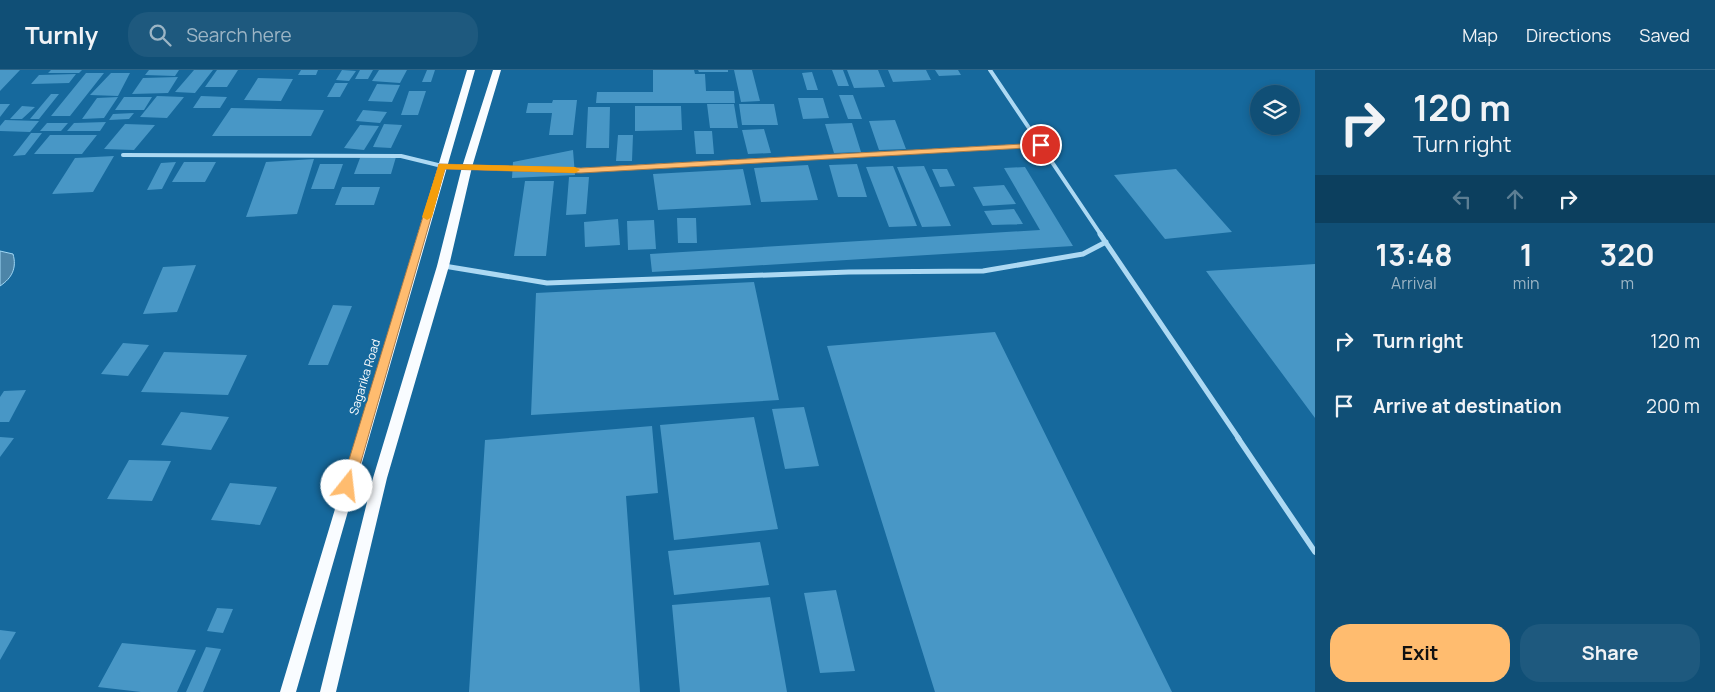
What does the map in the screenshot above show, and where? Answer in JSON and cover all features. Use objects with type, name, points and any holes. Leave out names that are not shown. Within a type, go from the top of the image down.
[{"type":"main road","name":"Sagarika Road","points":[[288,692],[471,70]]},
{"type":"main road","points":[[328,692],[380,478],[443,266],[467,167],[497,70]]},
{"type":"street","points":[[990,70],[1315,552]]},
{"type":"street","points":[[123,155],[401,156],[442,166],[581,170],[1041,145]]},
{"type":"street","points":[[443,266],[547,283],[848,272],[982,271],[1083,254],[1106,242]]},
{"type":"water","points":[[0,251],[13,254],[14,268],[8,280],[0,286]]},
{"type":"building","points":[[0,70],[20,70],[0,91]]},
{"type":"building","points":[[51,70],[82,70],[79,73],[48,73]]},
{"type":"building","points":[[149,70],[179,70],[175,76],[145,75]]},
{"type":"building","points":[[194,70],[213,70],[195,93],[175,92]]},
{"type":"building","points":[[217,70],[238,70],[227,87],[205,87]]},
{"type":"building","points":[[301,70],[318,70],[316,75],[298,75]]},
{"type":"building","points":[[342,70],[356,71],[349,81],[336,80]]},
{"type":"building","points":[[360,70],[373,70],[368,79],[355,79]]},
{"type":"building","points":[[379,70],[407,70],[400,83],[372,81]]},
{"type":"building","points":[[427,70],[435,70],[431,82],[422,82]]},
{"type":"building","points":[[653,70],[694,70],[695,74],[705,74],[706,91],[734,91],[735,103],[596,103],[597,92],[653,92]]},
{"type":"building","points":[[698,70],[728,70],[728,72],[699,72]]},
{"type":"building","points":[[734,70],[752,70],[760,101],[741,102]]},
{"type":"building","points":[[832,70],[843,70],[849,86],[838,86]]},
{"type":"building","points":[[847,70],[878,70],[885,87],[854,88]]},
{"type":"building","points":[[888,70],[926,70],[931,80],[893,82]]},
{"type":"building","points":[[935,70],[958,70],[961,75],[939,76]]},
{"type":"building","points":[[812,72],[818,90],[807,90],[802,73]]},
{"type":"building","points":[[86,73],[104,73],[70,116],[51,116]]},
{"type":"building","points":[[111,73],[130,73],[118,96],[90,95]]},
{"type":"building","points":[[76,74],[69,83],[31,84],[39,75]]},
{"type":"building","points":[[178,77],[168,93],[132,94],[143,78]]},
{"type":"building","points":[[258,78],[293,79],[281,101],[244,100]]},
{"type":"building","points":[[335,83],[348,83],[340,97],[327,97]]},
{"type":"building","points":[[377,84],[400,85],[392,102],[368,101]]},
{"type":"building","points":[[409,91],[426,91],[418,115],[401,115]]},
{"type":"building","points":[[51,94],[59,94],[39,119],[30,119]]},
{"type":"building","points":[[839,95],[853,95],[862,119],[848,119]]},
{"type":"building","points":[[157,96],[184,97],[167,118],[140,117]]},
{"type":"building","points":[[201,96],[227,97],[220,108],[193,108]]},
{"type":"building","points":[[118,97],[104,118],[82,119],[97,98]]},
{"type":"building","points":[[124,97],[152,97],[144,110],[115,110]]},
{"type":"building","points":[[798,98],[823,98],[829,118],[803,119]]},
{"type":"building","points":[[553,100],[577,100],[573,135],[549,135],[552,113],[526,113],[528,103],[552,103]]},
{"type":"building","points":[[0,104],[10,104],[0,117]]},
{"type":"building","points":[[707,104],[734,104],[738,128],[710,128]]},
{"type":"building","points":[[739,104],[774,104],[778,125],[742,125]]},
{"type":"building","points":[[22,106],[35,107],[22,119],[10,119]]},
{"type":"building","points":[[635,106],[681,106],[682,130],[635,131]]},
{"type":"building","points":[[588,107],[610,107],[609,148],[586,148]]},
{"type":"building","points":[[231,108],[324,110],[311,136],[212,136]]},
{"type":"building","points":[[363,110],[387,112],[380,123],[356,121]]},
{"type":"building","points":[[134,113],[129,119],[109,120],[113,114]]},
{"type":"building","points":[[5,120],[39,121],[30,132],[0,131],[0,126]]},
{"type":"building","points":[[895,120],[906,149],[879,150],[869,121]]},
{"type":"building","points":[[106,122],[100,131],[67,131],[74,123]]},
{"type":"building","points":[[47,123],[68,123],[61,131],[40,131]]},
{"type":"building","points":[[852,123],[861,152],[834,153],[825,124]]},
{"type":"building","points":[[125,124],[155,125],[134,150],[104,149]]},
{"type":"building","points":[[384,124],[402,125],[391,148],[373,147]]},
{"type":"building","points":[[360,125],[379,126],[364,150],[344,148]]},
{"type":"building","points":[[764,129],[771,153],[748,154],[742,130]]},
{"type":"building","points":[[694,131],[712,131],[714,154],[696,154]]},
{"type":"building","points":[[31,133],[42,133],[25,155],[13,156]]},
{"type":"building","points":[[50,135],[97,135],[82,154],[34,154]]},
{"type":"building","points":[[618,135],[633,135],[632,161],[616,161]]},
{"type":"building","points":[[573,150],[575,175],[512,178],[513,162]]},
{"type":"building","points":[[114,156],[93,192],[52,194],[75,158]]},
{"type":"building","points":[[396,157],[391,174],[354,174],[360,158]]},
{"type":"building","points":[[314,159],[297,214],[246,217],[266,162]]},
{"type":"building","points":[[176,162],[162,189],[147,190],[161,163]]},
{"type":"building","points":[[184,162],[216,162],[205,182],[172,182]]},
{"type":"building","points":[[320,164],[343,164],[334,189],[311,189]]},
{"type":"building","points":[[857,164],[867,197],[838,197],[829,165]]},
{"type":"building","points":[[808,165],[818,200],[761,202],[754,168]]},
{"type":"building","points":[[893,166],[917,226],[889,227],[866,167]]},
{"type":"building","points":[[924,166],[951,226],[922,227],[897,167]]},
{"type":"building","points":[[1025,167],[1073,246],[652,272],[650,254],[1040,230],[1004,168]]},
{"type":"building","points":[[743,169],[751,205],[658,210],[653,174]]},
{"type":"building","points":[[932,169],[947,169],[955,186],[940,187]]},
{"type":"building","points":[[1176,169],[1232,232],[1165,239],[1114,175]]},
{"type":"building","points":[[569,177],[589,177],[586,214],[566,215]]},
{"type":"building","points":[[525,181],[554,181],[546,256],[514,256]]},
{"type":"building","points":[[1004,185],[1016,204],[983,206],[973,187]]},
{"type":"building","points":[[342,187],[380,187],[374,205],[335,205]]},
{"type":"building","points":[[1014,209],[1023,224],[992,225],[984,211]]},
{"type":"building","points":[[677,218],[696,218],[697,243],[678,243]]},
{"type":"building","points":[[618,219],[620,245],[585,247],[584,222]]},
{"type":"building","points":[[654,220],[656,249],[628,250],[627,221]]},
{"type":"building","points":[[1315,264],[1315,418],[1206,271]]},
{"type":"building","points":[[196,265],[177,312],[143,314],[163,267]]},
{"type":"building","points":[[754,282],[779,400],[531,415],[536,293]]},
{"type":"building","points":[[333,305],[352,306],[328,365],[308,365]]},
{"type":"building","points":[[995,332],[1172,692],[935,692],[827,346]]},
{"type":"building","points":[[123,343],[149,345],[128,376],[101,374]]},
{"type":"building","points":[[164,352],[247,355],[228,395],[141,392]]},
{"type":"building","points":[[26,390],[9,422],[0,422],[0,397],[4,391]]},
{"type":"building","points":[[804,407],[819,466],[785,469],[772,409]]},
{"type":"building","points":[[181,412],[229,417],[211,450],[161,445]]},
{"type":"building","points":[[754,417],[778,529],[674,540],[660,425]]},
{"type":"building","points":[[652,426],[658,493],[626,496],[640,692],[469,692],[485,440]]},
{"type":"building","points":[[0,437],[14,438],[0,457]]},
{"type":"building","points":[[129,460],[171,461],[152,501],[107,499]]},
{"type":"building","points":[[230,483],[277,487],[260,525],[211,520]]},
{"type":"building","points":[[760,542],[769,585],[674,595],[668,551]]},
{"type":"building","points":[[836,590],[855,671],[820,673],[804,593]]},
{"type":"building","points":[[770,597],[787,692],[680,692],[672,605]]},
{"type":"building","points":[[217,608],[233,609],[223,633],[207,631]]},
{"type":"building","points":[[0,630],[16,632],[0,660]]},
{"type":"building","points":[[122,643],[196,650],[177,692],[141,692],[98,687]]},
{"type":"building","points":[[206,647],[221,649],[203,692],[186,692]]},
{"type":"slow traffic","points":[[427,217],[442,166],[575,170]]},
{"type":"route","points":[[347,486],[442,166],[581,170],[944,152],[1041,145]]}]
